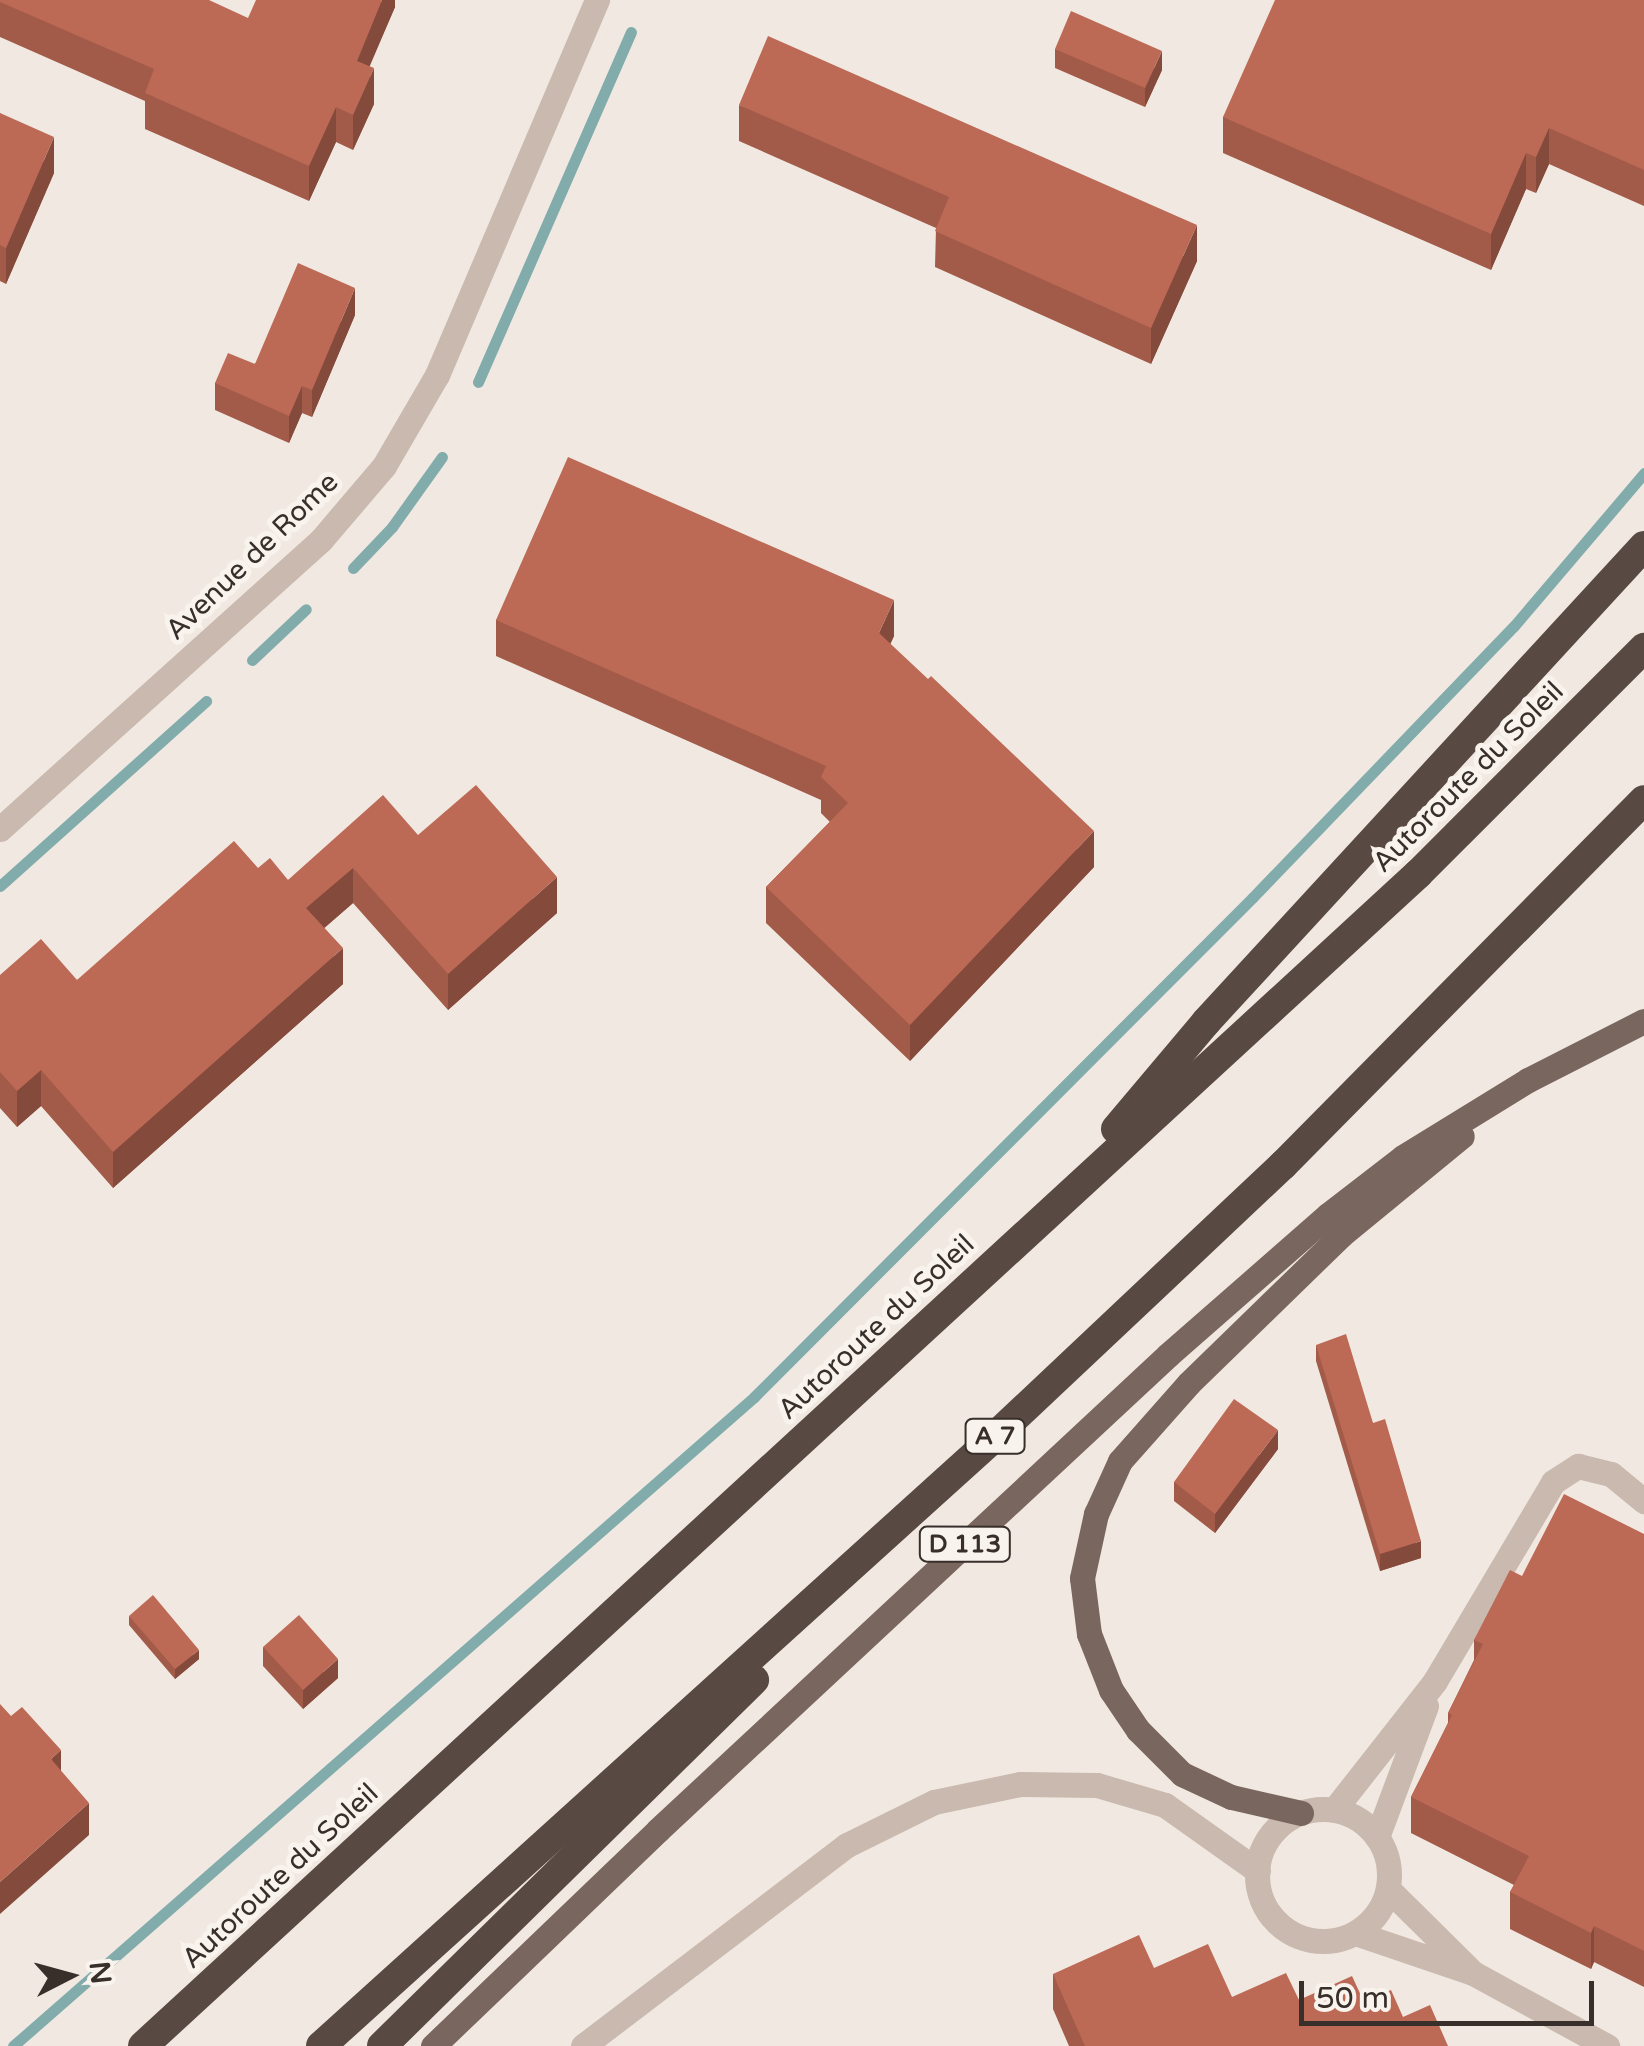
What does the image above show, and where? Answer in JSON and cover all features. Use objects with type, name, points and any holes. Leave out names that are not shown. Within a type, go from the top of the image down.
[{"type":"highway","points":[[1033,1227],[1206,1022],[1644,546]]},
{"type":"highway","name":"Autoroute du Soleil","points":[[143,2046],[1418,874],[1644,648]]},
{"type":"highway","name":"A 7","points":[[321,2046],[990,1441],[1283,1165],[1644,800]]},
{"type":"highway","points":[[382,2046],[602,1833],[990,1441]]},
{"type":"main road","name":"D 113","points":[[433,2046],[672,1816],[1168,1355],[1328,1215],[1403,1157],[1528,1080],[1644,1020]]},
{"type":"main road","points":[[1301,1813],[1231,1798],[1182,1774],[1129,1717],[1111,1690],[1089,1634],[1082,1578],[1096,1514],[1120,1461],[1189,1383],[1341,1235],[1528,1080]]},
{"type":"street","name":"Avenue de Rome","points":[[0,830],[321,540],[384,466],[437,375],[597,0]]},
{"type":"street","points":[[1334,1810],[1435,1681],[1553,1482],[1578,1466],[1611,1474],[1644,1501]]},
{"type":"street","points":[[1378,1837],[1435,1681]]},
{"type":"street","points":[[583,2046],[846,1844],[934,1802],[1020,1784],[1097,1785],[1165,1805],[1258,1871]]},
{"type":"street","points":[[1334,1810],[1366,1824],[1378,1837],[1386,1853],[1388,1889],[1370,1922],[1355,1933],[1336,1940],[1297,1936],[1268,1910],[1258,1871],[1271,1836],[1301,1813],[1334,1810]]},
{"type":"street","points":[[1388,1889],[1472,1973]]},
{"type":"street","points":[[1355,1933],[1472,1973],[1607,2046]]},
{"type":"building","points":[[0,0],[209,0],[248,18],[256,0],[382,0],[357,61],[374,68],[353,115],[336,107],[309,166],[145,93],[154,69]]},
{"type":"building","points":[[1275,0],[1644,0],[1644,170],[1549,128],[1536,157],[1526,153],[1491,234],[1223,117]]},
{"type":"building","points":[[1071,11],[1162,51],[1145,88],[1055,49]]},
{"type":"building","points":[[768,36],[1197,225],[1151,328],[935,231],[949,197],[739,105]]},
{"type":"building","points":[[0,113],[54,137],[6,248],[0,245]]},
{"type":"building","points":[[298,263],[355,288],[312,390],[302,386],[289,416],[215,383],[228,353],[255,364]]},
{"type":"building","points":[[568,457],[894,600],[879,633],[928,679],[931,676],[1094,831],[910,1025],[766,887],[848,803],[821,777],[826,766],[496,620]]},
{"type":"building","points":[[476,785],[557,877],[448,974],[353,868],[306,908],[343,948],[113,1152],[41,1070],[17,1091],[0,1072],[0,975],[41,939],[77,980],[234,841],[258,868],[270,858],[288,880],[383,795],[418,835]]},
{"type":"building","points":[[1346,1334],[1373,1423],[1385,1419],[1421,1541],[1380,1554],[1316,1345]]},
{"type":"building","points":[[1234,1399],[1278,1430],[1215,1514],[1174,1482]]},
{"type":"building","points":[[1564,1494],[1644,1534],[1644,1951],[1594,1926],[1591,1933],[1510,1892],[1529,1856],[1411,1797],[1483,1644],[1474,1640],[1510,1570],[1522,1576]]},
{"type":"building","points":[[153,1595],[199,1650],[175,1669],[129,1616]]},
{"type":"building","points":[[299,1615],[338,1659],[303,1690],[263,1647]]},
{"type":"building","points":[[0,1704],[11,1716],[22,1707],[61,1750],[51,1759],[89,1803],[0,1882]]},
{"type":"building","points":[[1139,1935],[1154,1968],[1208,1944],[1232,1997],[1286,1973],[1299,2000],[1352,1976],[1364,2002],[1391,1990],[1403,2017],[1430,2005],[1448,2046],[1085,2046],[1053,1974]]},
{"type":"waterway","points":[[478,382],[631,32]]},
{"type":"waterway","points":[[353,568],[392,527],[442,457]]},
{"type":"waterway","points":[[13,2046],[754,1397],[1253,897],[1514,626],[1644,473]]},
{"type":"waterway","points":[[252,660],[306,609]]},
{"type":"waterway","points":[[0,886],[206,701]]}]
